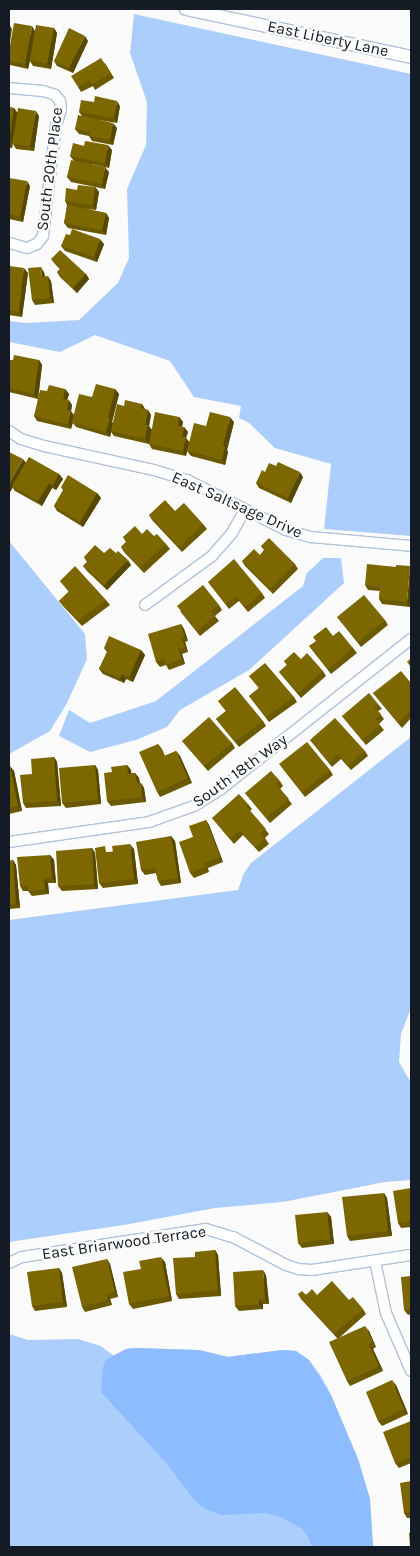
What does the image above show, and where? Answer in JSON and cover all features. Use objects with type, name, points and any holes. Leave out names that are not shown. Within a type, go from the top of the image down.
[{"type":"street","name":"East Liberty Lane","points":[[186,9],[411,57]]},
{"type":"street","name":"South 20th Place","points":[[9,88],[43,91],[54,95],[60,101],[61,110],[56,125],[43,236],[37,244],[27,248],[9,243]]},
{"type":"street","name":"East Saltsage Drive","points":[[9,430],[21,439],[44,446],[154,470],[187,480],[286,530],[311,537],[411,546]]},
{"type":"street","points":[[145,605],[212,556],[232,532],[245,510]]},
{"type":"street","name":"South 18th Way","points":[[9,842],[149,822],[194,806],[222,789],[411,638]]},
{"type":"street","name":"East Briarwood Terrace","points":[[9,1263],[22,1257],[206,1229],[233,1237],[286,1265],[298,1269],[312,1270],[411,1254]]},
{"type":"street","points":[[375,1260],[386,1312],[411,1371]]},
{"type":"shaded area","points":[[134,14],[411,74],[411,536],[324,529],[331,464],[275,448],[249,423],[239,418],[241,406],[194,397],[170,361],[95,335],[60,352],[9,342],[9,321],[26,323],[79,320],[118,283],[129,258],[127,189],[146,145],[147,102],[130,53]]},
{"type":"shaded area","points":[[9,541],[85,634],[87,659],[67,703],[50,731],[9,754]]},
{"type":"shaded area","points":[[323,558],[341,558],[344,583],[249,670],[180,710],[167,727],[136,740],[90,752],[59,736],[69,710],[90,723],[156,701],[303,586],[307,573]]},
{"type":"shaded area","points":[[411,737],[411,1008],[401,1034],[399,1062],[411,1083],[411,1180],[385,1182],[283,1202],[215,1208],[124,1225],[9,1242],[9,920],[238,890],[244,873],[251,863]]},
{"type":"shaded area","points":[[9,1334],[28,1340],[78,1339],[101,1346],[114,1356],[126,1349],[134,1348],[199,1350],[228,1357],[282,1350],[296,1351],[309,1360],[321,1376],[358,1459],[370,1499],[373,1547],[9,1547]]},
{"type":"shaded area","points":[[126,1349],[199,1350],[228,1357],[282,1350],[296,1351],[309,1360],[331,1395],[358,1459],[370,1499],[373,1547],[312,1547],[307,1535],[301,1528],[281,1517],[266,1513],[221,1515],[204,1508],[194,1500],[168,1465],[101,1392],[103,1367],[107,1359]]},
{"type":"building","points":[[14,23],[32,26],[25,64],[9,61]]},
{"type":"building","points":[[36,25],[54,28],[47,64],[30,60]]},
{"type":"building","points":[[69,28],[85,36],[69,68],[54,61]]},
{"type":"building","points":[[101,58],[111,73],[92,85],[89,80],[78,87],[71,76]]},
{"type":"building","points":[[95,96],[117,101],[114,118],[79,112],[81,100],[94,102]]},
{"type":"building","points":[[9,107],[14,108],[9,139]]},
{"type":"building","points":[[18,108],[36,111],[30,146],[13,144]]},
{"type":"building","points":[[78,115],[113,123],[110,140],[89,136],[90,132],[75,129]]},
{"type":"building","points":[[85,141],[108,145],[105,163],[70,156],[73,143],[84,146]]},
{"type":"building","points":[[71,160],[105,167],[102,184],[67,177]]},
{"type":"building","points":[[9,178],[27,181],[20,217],[9,214]]},
{"type":"building","points":[[78,185],[95,187],[93,205],[65,201],[66,188],[77,190]]},
{"type":"building","points":[[68,205],[106,213],[102,230],[64,223]]},
{"type":"building","points":[[72,229],[100,239],[94,257],[61,246],[66,234],[70,235]]},
{"type":"building","points":[[60,250],[86,274],[73,288],[57,272],[61,268],[51,259]]},
{"type":"building","points":[[9,266],[24,268],[19,312],[9,310]]},
{"type":"building","points":[[41,267],[42,277],[48,276],[50,298],[32,300],[28,268]]},
{"type":"building","points":[[14,355],[39,360],[34,394],[9,388],[9,360],[13,360]]},
{"type":"building","points":[[96,384],[115,389],[106,432],[72,422],[79,394],[92,397]]},
{"type":"building","points":[[49,385],[65,389],[63,399],[69,400],[67,410],[71,411],[68,424],[34,416],[40,390],[47,391]]},
{"type":"building","points":[[125,400],[142,404],[141,408],[148,410],[145,425],[148,425],[145,439],[111,431],[117,404],[124,406]]},
{"type":"building","points":[[155,412],[179,417],[178,426],[184,427],[182,437],[186,437],[183,451],[149,444]]},
{"type":"building","points":[[210,412],[230,417],[223,446],[225,447],[222,460],[187,451],[194,423],[206,426]]},
{"type":"building","points":[[9,452],[23,459],[9,483]]},
{"type":"building","points":[[29,457],[59,474],[53,485],[49,483],[38,501],[12,486]]},
{"type":"building","points":[[278,462],[300,472],[288,498],[256,483],[262,470],[265,472],[269,463],[276,466]]},
{"type":"building","points":[[68,475],[97,493],[80,522],[54,506],[64,489],[61,487]]},
{"type":"building","points":[[165,500],[175,511],[184,503],[203,524],[179,547],[149,515]]},
{"type":"building","points":[[135,526],[142,534],[147,529],[154,536],[157,534],[166,544],[140,568],[121,547],[127,541],[123,537]]},
{"type":"building","points":[[269,538],[295,564],[270,589],[242,561],[254,549],[260,555],[265,550],[261,546]]},
{"type":"building","points":[[95,545],[104,553],[110,548],[116,553],[118,551],[128,560],[104,585],[83,566],[88,561],[84,557]]},
{"type":"building","points":[[234,559],[262,593],[245,607],[236,596],[226,604],[208,582]]},
{"type":"building","points":[[367,564],[396,567],[396,565],[410,566],[407,602],[379,599],[380,587],[365,585]]},
{"type":"building","points":[[75,566],[106,600],[78,621],[59,601],[69,591],[60,581]]},
{"type":"building","points":[[203,585],[219,605],[211,611],[215,616],[197,631],[177,606]]},
{"type":"building","points":[[364,595],[385,620],[358,642],[337,617]]},
{"type":"building","points":[[181,624],[184,636],[181,637],[185,647],[178,649],[182,659],[166,665],[164,659],[156,662],[148,634]]},
{"type":"building","points":[[326,627],[333,636],[339,631],[353,648],[328,669],[309,646],[316,641],[313,637]]},
{"type":"building","points":[[109,636],[141,650],[129,677],[122,674],[120,678],[99,669],[108,650],[104,648]]},
{"type":"building","points":[[294,652],[301,659],[307,653],[323,671],[298,693],[279,672],[287,665],[284,661]]},
{"type":"building","points":[[411,658],[411,667],[407,662]]},
{"type":"building","points":[[265,663],[294,697],[266,717],[249,696],[259,688],[249,676]]},
{"type":"building","points":[[401,671],[411,683],[411,710],[398,723],[373,693]]},
{"type":"building","points":[[235,687],[263,721],[235,742],[216,719],[226,711],[218,701]]},
{"type":"building","points":[[369,693],[378,704],[374,707],[381,714],[375,719],[380,725],[362,740],[342,716]]},
{"type":"building","points":[[209,717],[232,743],[204,766],[182,741]]},
{"type":"building","points":[[335,718],[365,751],[348,765],[338,754],[329,762],[310,740]]},
{"type":"building","points":[[307,742],[330,770],[302,792],[279,764]]},
{"type":"building","points":[[158,744],[164,756],[176,751],[188,778],[157,792],[139,752]]},
{"type":"building","points":[[54,757],[57,801],[23,803],[20,775],[32,774],[31,759]]},
{"type":"building","points":[[95,765],[98,799],[62,803],[59,768]]},
{"type":"building","points":[[127,765],[128,774],[135,773],[137,783],[141,783],[142,797],[107,801],[104,773],[112,772],[111,767]]},
{"type":"building","points":[[9,767],[18,806],[9,808]]},
{"type":"building","points":[[271,771],[280,781],[276,784],[289,799],[266,818],[245,793]]},
{"type":"building","points":[[239,794],[248,804],[246,806],[266,829],[260,834],[265,839],[255,847],[240,830],[230,839],[212,818]]},
{"type":"building","points":[[206,820],[220,857],[204,863],[206,867],[190,873],[179,842],[193,837],[189,826]]},
{"type":"building","points":[[171,836],[178,878],[158,881],[155,868],[141,870],[136,842]]},
{"type":"building","points":[[130,844],[134,879],[99,883],[95,848],[105,846],[106,852],[113,852],[112,846]]},
{"type":"building","points":[[92,848],[94,884],[58,886],[56,851]]},
{"type":"building","points":[[50,855],[52,878],[44,878],[45,889],[28,891],[28,885],[20,886],[17,857]]},
{"type":"building","points":[[13,860],[16,903],[9,904],[9,861]]},
{"type":"building","points":[[411,1188],[411,1221],[398,1223],[393,1191]]},
{"type":"building","points":[[384,1193],[388,1231],[347,1236],[342,1197]]},
{"type":"building","points":[[327,1212],[330,1239],[298,1243],[295,1215]]},
{"type":"building","points":[[215,1250],[218,1290],[176,1294],[173,1258],[195,1257],[195,1252]]},
{"type":"building","points":[[161,1257],[169,1296],[129,1304],[123,1272],[141,1269],[139,1261]]},
{"type":"building","points":[[107,1259],[115,1292],[107,1294],[108,1300],[82,1307],[72,1267]]},
{"type":"building","points":[[59,1268],[63,1302],[32,1306],[27,1272]]},
{"type":"building","points":[[263,1270],[265,1299],[259,1299],[259,1304],[235,1306],[233,1272]]},
{"type":"building","points":[[411,1276],[411,1309],[404,1310],[401,1277]]},
{"type":"building","points":[[332,1281],[349,1300],[353,1297],[363,1309],[334,1334],[298,1294],[302,1291],[306,1295],[312,1289],[317,1295]]},
{"type":"building","points":[[365,1326],[373,1342],[369,1344],[379,1366],[347,1381],[329,1342]]},
{"type":"building","points":[[392,1380],[404,1409],[378,1421],[366,1392]]},
{"type":"building","points":[[411,1421],[411,1457],[395,1463],[383,1432]]},
{"type":"building","points":[[411,1481],[411,1512],[404,1513],[400,1483]]},
{"type":"building","points":[[409,1533],[411,1533],[411,1547],[410,1547]]}]
